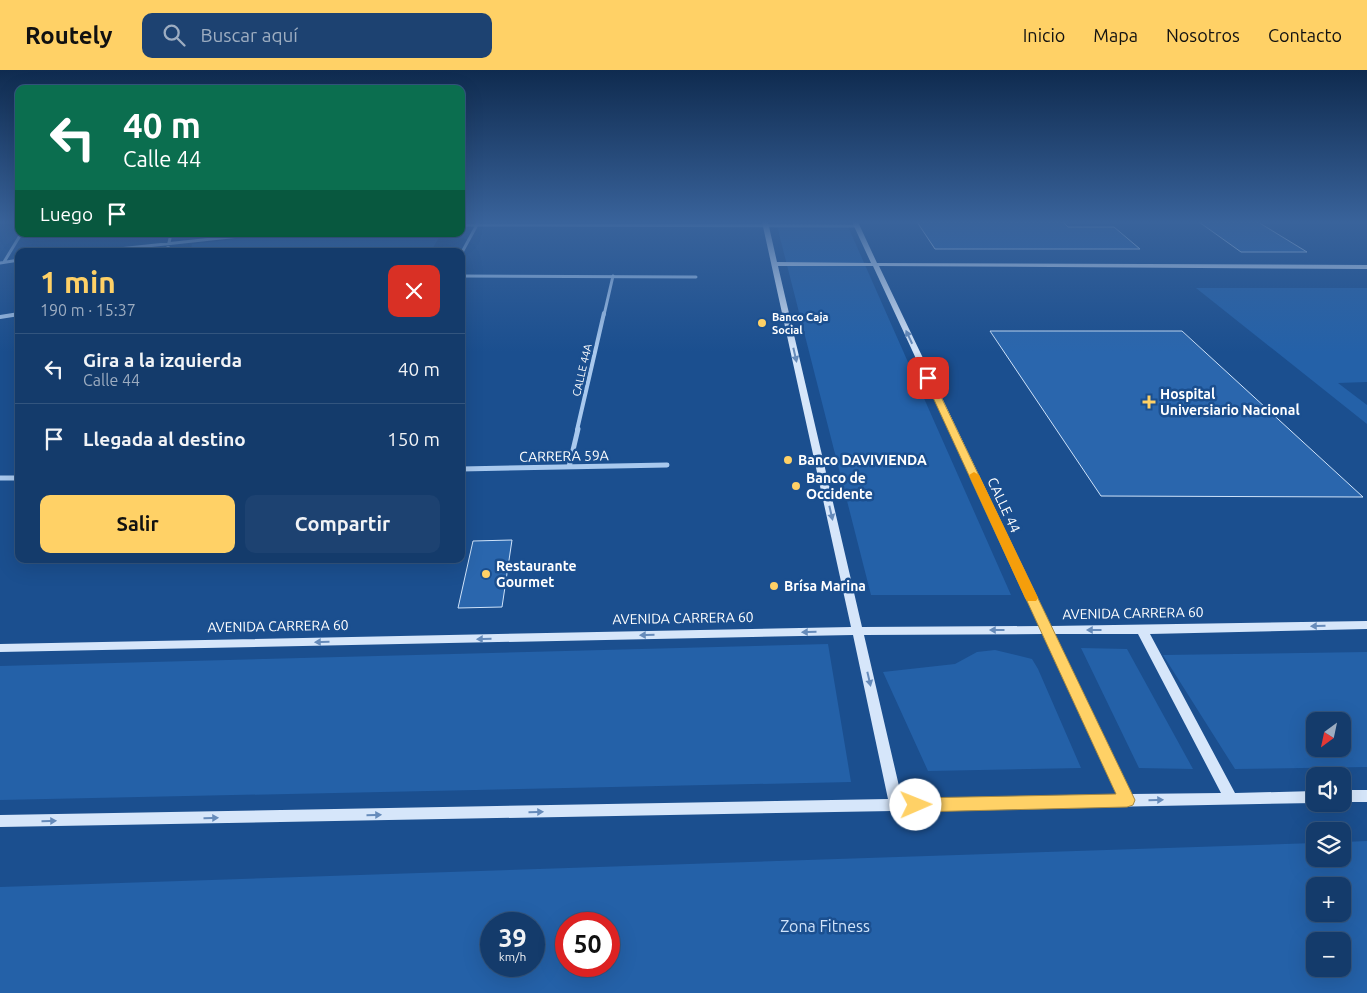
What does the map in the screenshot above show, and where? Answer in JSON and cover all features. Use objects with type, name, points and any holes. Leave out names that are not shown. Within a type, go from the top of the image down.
[{"type":"street","points":[[774,265],[897,806]]},
{"type":"street","name":"CALLE 44","points":[[875,265],[1127,800]]},
{"type":"street","points":[[893,265],[1367,267]]},
{"type":"street","points":[[465,276],[696,277]]},
{"type":"street","name":"CALLE 44A","points":[[569,467],[613,276]]},
{"type":"street","points":[[0,317],[15,315]]},
{"type":"street","name":"CARRERA 59A","points":[[465,469],[667,465]]},
{"type":"street","points":[[0,478],[15,478]]},
{"type":"street","name":"AVENIDA CARRERA 60","points":[[0,648],[858,631],[1142,630],[1367,625]]},
{"type":"street","points":[[1142,630],[1231,798]]},
{"type":"street","points":[[1351,796],[1367,796]]},
{"type":"street","points":[[0,821],[1306,797]]},
{"type":"green space","points":[[787,265],[865,265],[1011,595],[871,595]]},
{"type":"green space","points":[[1196,288],[1367,288],[1367,382],[1338,383],[1367,405],[1367,424]]},
{"type":"green space","points":[[828,644],[851,782],[0,800],[0,666]]},
{"type":"green space","points":[[1081,648],[1127,649],[1193,769],[1139,768]]},
{"type":"green space","points":[[995,650],[1032,659],[1081,768],[928,771],[883,672],[955,664],[977,652]]},
{"type":"green space","points":[[1367,652],[1367,767],[1235,769],[1163,655]]},
{"type":"green space","name":"Zona Fitness","points":[[1367,841],[1367,993],[0,993],[0,887],[1306,843],[1306,867],[1351,867],[1351,842]]},
{"type":"building","name":"Hospital Universiario Nacional","points":[[990,331],[1182,331],[1363,497],[1101,496]]},
{"type":"building","name":"Restaurante Gourmet","points":[[512,540],[502,607],[458,608],[473,541]]},
{"type":"slow traffic","points":[[974,475],[1031,598]]},
{"type":"place","name":"Banco Caja Social","points":[[762,323]]},
{"type":"place","name":"Hospital Universiario Nacional","points":[[1149,402]]},
{"type":"place","name":"Banco DAVIVIENDA","points":[[788,460]]},
{"type":"place","name":"Banco de Occidente","points":[[796,486]]},
{"type":"place","name":"Restaurante Gourmet","points":[[486,574]]},
{"type":"place","name":"Brísa Marina","points":[[774,586]]},
{"type":"route","points":[[916,805],[1127,800],[928,378]]}]
